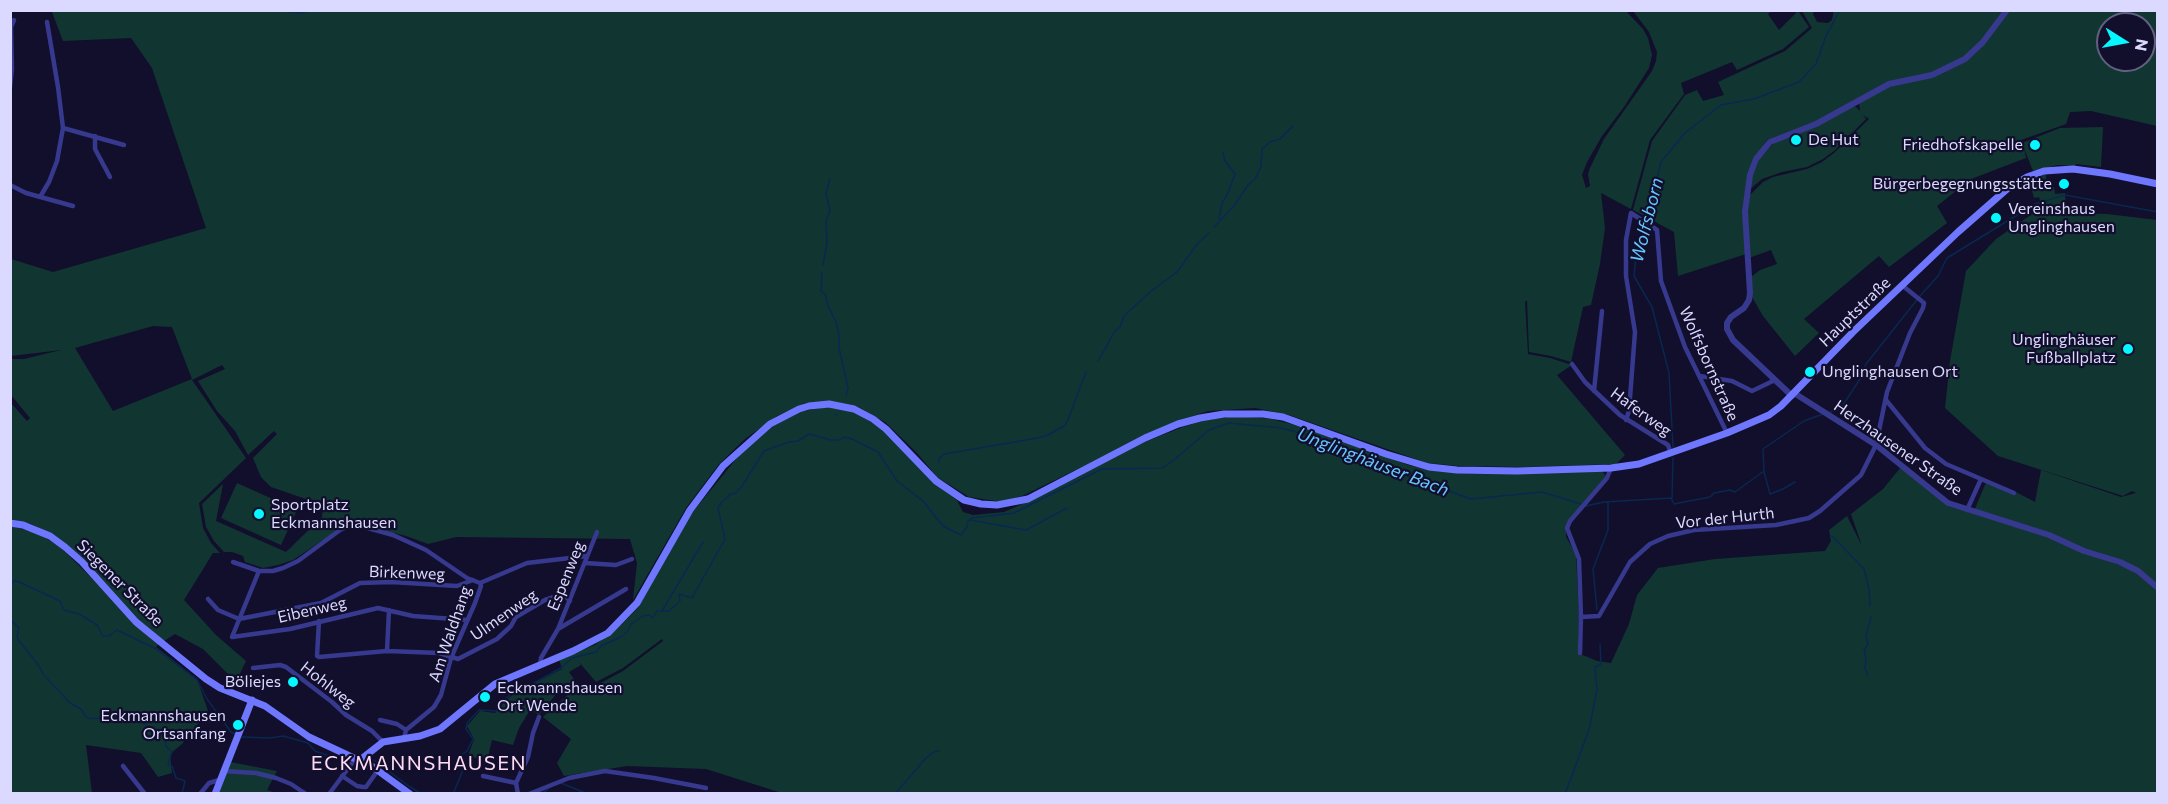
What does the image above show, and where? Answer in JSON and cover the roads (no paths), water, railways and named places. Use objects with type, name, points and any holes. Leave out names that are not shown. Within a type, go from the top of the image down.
[{"type":"main road","name":"Hauptstraße","points":[[383,742],[405,734],[420,736],[440,729],[495,684],[598,639],[620,622],[637,603],[690,510],[723,466],[770,424],[809,406],[837,405],[873,419],[886,429],[936,481],[964,500],[981,504],[997,505],[1028,499],[1145,438],[1178,424],[1224,414],[1263,414],[1283,417],[1429,467],[1517,471],[1611,468],[1639,464],[1727,433],[1769,415],[1980,212],[2007,189],[2027,177],[2044,171],[2073,169],[2157,184]]},
{"type":"main road","name":"Siegener Straße","points":[[10,523],[50,536],[65,547],[148,633],[220,688],[252,700],[284,718],[309,737],[378,770],[410,794]]},
{"type":"main road","points":[[215,794],[252,700]]},
{"type":"main road","points":[[358,759],[383,742]]},
{"type":"street","name":"Herzhausener Straße","points":[[2007,10],[1983,42],[1965,59],[1932,75],[1889,84],[1816,124],[1770,142],[1756,159],[1750,175],[1745,212],[1750,293],[1744,308],[1731,317],[1727,323],[1727,329],[1733,340],[1775,380],[1793,394],[1876,445],[1948,503],[2129,566],[2157,588]]},
{"type":"street","points":[[10,87],[11,27],[14,20]]},
{"type":"street","points":[[40,197],[57,161],[63,128],[47,22]]},
{"type":"street","points":[[63,128],[124,145]]},
{"type":"street","points":[[95,136],[95,148],[110,177]]},
{"type":"street","points":[[10,184],[26,193],[73,206]]},
{"type":"street","name":"Wolfsbornstraße","points":[[1626,420],[1629,411],[1635,332],[1626,276],[1626,240],[1631,213],[1657,230],[1661,281],[1685,347],[1727,433]]},
{"type":"street","points":[[1876,445],[1886,400],[1910,333],[1924,303],[1903,286]]},
{"type":"street","points":[[1594,391],[1602,311]]},
{"type":"street","name":"Haferweg","points":[[1572,364],[1594,391],[1626,420],[1668,445],[1671,454]]},
{"type":"street","points":[[1700,376],[1732,381],[1752,391],[1775,380]]},
{"type":"street","points":[[1886,400],[1924,448],[1946,464],[2014,493]]},
{"type":"street","name":"Vor der Hurth","points":[[1581,617],[1599,615],[1630,562],[1650,544],[1668,536],[1694,530],[1776,525],[1809,518],[1861,475],[1876,445]]},
{"type":"street","points":[[1580,653],[1580,559],[1568,528],[1611,468]]},
{"type":"street","points":[[1967,510],[1981,479]]},
{"type":"street","name":"Am Waldhang","points":[[259,571],[273,571],[298,561],[340,530],[350,525],[357,525],[393,535],[426,550],[480,583],[481,586],[451,658],[441,695],[434,707],[405,734]]},
{"type":"street","name":"Espenweg","points":[[540,664],[541,658],[558,629],[597,532]]},
{"type":"street","points":[[480,583],[527,563],[587,556]]},
{"type":"street","points":[[585,563],[616,565],[632,559]]},
{"type":"street","points":[[208,599],[218,610],[239,619],[259,571],[233,561]]},
{"type":"street","name":"Birkenweg","points":[[239,619],[321,603],[360,583],[391,582],[457,586],[473,580]]},
{"type":"street","points":[[558,629],[626,590]]},
{"type":"street","name":"Ulmenweg","points":[[451,658],[458,659],[497,639],[512,626],[516,617],[545,600],[563,594],[570,601]]},
{"type":"street","name":"Eibenweg","points":[[239,619],[232,637],[290,629],[378,609],[413,616],[467,620]]},
{"type":"street","points":[[387,651],[389,610]]},
{"type":"street","points":[[319,621],[317,656],[319,657],[387,651],[439,653],[451,658]]},
{"type":"street","name":"Hohlweg","points":[[253,668],[280,665],[286,667],[346,715],[372,731],[383,742]]},
{"type":"street","points":[[518,794],[516,783],[528,757],[539,717]]},
{"type":"street","points":[[380,720],[397,724],[405,734]]},
{"type":"street","points":[[329,794],[358,759]]},
{"type":"street","points":[[123,766],[145,794]]},
{"type":"street","points":[[342,776],[357,786],[366,787],[378,770]]},
{"type":"street","points":[[223,771],[256,773],[276,778],[306,794]]},
{"type":"street","points":[[529,794],[569,778],[605,771],[706,788]]},
{"type":"street","points":[[483,776],[516,783]]},
{"type":"street","points":[[200,794],[209,783],[219,780]]},
{"type":"waterway","points":[[271,10],[302,13],[311,10]]},
{"type":"waterway","name":"Wolfsborn","points":[[1647,220],[1661,162],[1685,133],[1721,105],[1754,99],[1799,82],[1816,64],[1826,36],[1840,10]]},
{"type":"waterway","points":[[1214,227],[1255,179],[1261,167],[1262,149],[1270,142],[1280,139],[1293,126]]},
{"type":"waterway","points":[[1219,219],[1222,203],[1235,174],[1225,161],[1223,153]]},
{"type":"waterway","points":[[823,265],[827,243],[826,221],[830,211],[826,193],[830,179]]},
{"type":"waterway","points":[[1830,412],[1841,408],[1862,376],[1866,364],[1938,276],[1947,258],[2035,204],[2065,195],[2158,212]]},
{"type":"waterway","name":"Wolfsborn","points":[[1645,225],[1637,245],[1634,276],[1652,307],[1669,373],[1673,447]]},
{"type":"waterway","points":[[1098,361],[1115,331],[1120,327],[1124,316],[1150,292],[1177,272],[1198,243],[1209,233]]},
{"type":"waterway","points":[[822,272],[821,291],[825,294],[836,322],[848,388],[846,395]]},
{"type":"waterway","points":[[939,463],[939,459],[944,454],[1046,436],[1064,426],[1086,372]]},
{"type":"waterway","points":[[1586,506],[1604,502],[1671,498],[1674,504],[1710,497],[1714,493],[1730,490],[1735,492],[1764,471],[1763,449],[1804,421],[1823,414]]},
{"type":"waterway","name":"Unglinghäuser Bach","points":[[453,794],[463,770],[458,757],[467,751],[473,739],[466,729],[467,723],[479,710],[496,711],[503,700],[519,689],[561,668],[572,658],[596,652],[601,646],[621,637],[628,631],[631,624],[643,616],[649,615],[653,618],[657,611],[669,611],[680,601],[679,594],[692,598],[725,539],[718,508],[722,502],[742,486],[764,451],[798,441],[809,434],[831,440],[840,440],[844,437],[852,439],[878,452],[897,481],[923,501],[943,526],[961,535],[972,518],[1014,513],[1102,469],[1162,468],[1209,430],[1229,423],[1281,428],[1322,439],[1374,464],[1471,499],[1542,492],[1581,504]]},
{"type":"waterway","name":"Wolfsborn","points":[[1672,498],[1673,458]]},
{"type":"waterway","points":[[1764,472],[1770,494],[1795,482]]},
{"type":"waterway","points":[[1597,610],[1593,569],[1608,530],[1608,503]]},
{"type":"waterway","points":[[970,520],[1026,530],[1067,508]]},
{"type":"waterway","points":[[1832,536],[1864,569],[1870,606]]},
{"type":"waterway","points":[[662,611],[703,542]]},
{"type":"waterway","points":[[10,585],[17,581],[60,601],[64,610],[79,614],[97,625],[103,636],[109,636],[117,630],[156,649],[197,680],[207,699],[231,732],[235,734]]},
{"type":"waterway","points":[[1868,675],[1865,669],[1864,650],[1868,644],[1866,636],[1871,617]]},
{"type":"waterway","points":[[10,619],[19,628],[17,638],[43,674],[70,703],[81,709],[87,718],[137,719],[150,728],[152,733],[164,736],[166,746],[172,752],[168,764],[172,766],[176,778],[185,781],[182,794]]},
{"type":"waterway","points":[[1565,794],[1589,730],[1597,690],[1595,667],[1601,664],[1600,644]]},
{"type":"waterway","points":[[242,737],[283,736],[308,743],[315,751],[332,757]]},
{"type":"waterway","points":[[895,794],[926,758],[939,751]]},
{"type":"waterway","points":[[374,760],[422,794]]},
{"type":"waterway","points":[[561,783],[588,794]]},
{"type":"waterway","points":[[542,794],[549,788]]},
{"type":"place","name":"De Hut","points":[[1796,140]]},
{"type":"place","name":"Friedhofskapelle","points":[[2035,145]]},
{"type":"place","name":"Bürgerbegegnungsstätte","points":[[2064,184]]},
{"type":"place","name":"Vereinshaus Unglinghausen","points":[[1996,218]]},
{"type":"place","name":"Unglinghäuser Fußballplatz","points":[[2128,349]]},
{"type":"place","name":"Unglinghausen Ort","points":[[1810,372]]},
{"type":"place","name":"Sportplatz Eckmannshausen","points":[[259,514]]},
{"type":"place","name":"Böliejes","points":[[293,682]]},
{"type":"place","name":"Eckmannshausen Ort Wende","points":[[485,697]]},
{"type":"place","name":"Eckmannshausen Ortsanfang","points":[[238,725]]},
{"type":"district","name":"ECKMANNSHAUSEN","points":[[419,763]]}]
